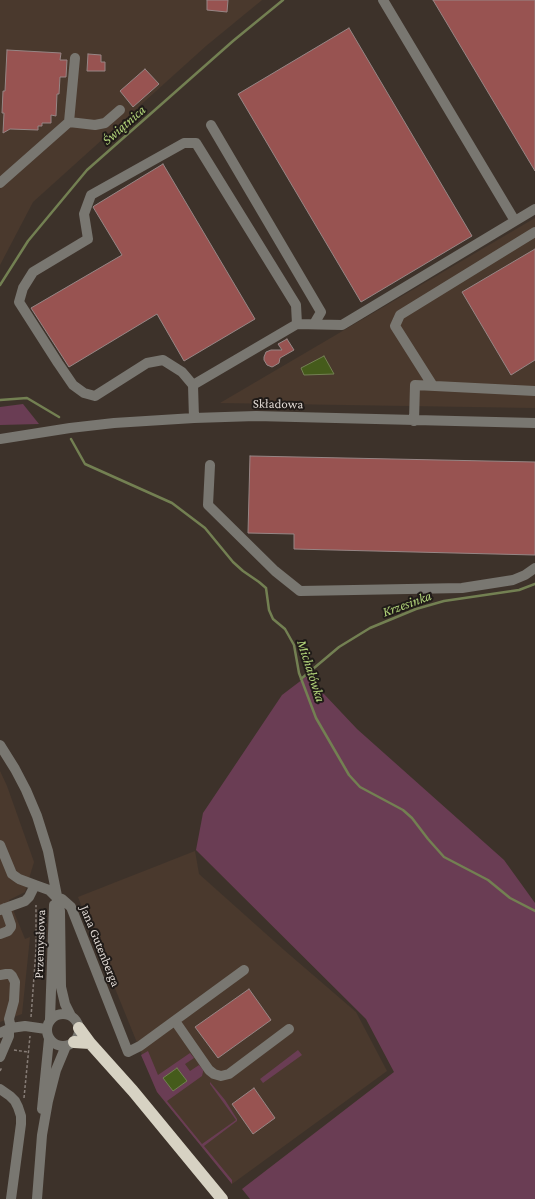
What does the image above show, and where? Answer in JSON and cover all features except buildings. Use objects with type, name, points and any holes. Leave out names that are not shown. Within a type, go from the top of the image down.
[{"type":"highway","points":[[79,1028],[90,1043],[133,1091],[217,1198]]},
{"type":"highway","points":[[70,1044],[90,1043]]},
{"type":"street","points":[[383,0],[515,221]]},
{"type":"street","points":[[0,182],[70,122],[75,58]]},
{"type":"street","points":[[70,122],[95,125],[106,123],[120,110]]},
{"type":"street","points":[[211,125],[321,312],[314,324]]},
{"type":"street","points":[[194,418],[193,385],[182,372],[163,360],[147,363],[95,396],[84,393],[73,385],[19,302],[23,288],[33,272],[88,239],[84,214],[91,195],[184,143],[196,143],[296,305],[297,324]]},
{"type":"street","points":[[193,385],[297,324],[342,325],[535,209]]},
{"type":"street","points":[[433,386],[394,326],[400,315],[535,232]]},
{"type":"street","points":[[414,421],[416,385],[535,391]]},
{"type":"street","name":"Składowa","points":[[0,438],[114,422],[256,416],[535,423]]},
{"type":"street","points":[[210,465],[208,505],[275,571],[300,591],[462,588],[513,580],[525,575],[535,568]]},
{"type":"street","points":[[0,745],[21,779],[37,816],[48,850],[56,897]]},
{"type":"street","name":"Jana Gutenberga","points":[[0,845],[12,874],[34,889],[49,890],[56,897],[66,902],[73,910],[128,1052],[140,1046],[175,1021]]},
{"type":"street","points":[[0,934],[8,931],[11,927],[11,924],[2,909],[25,900],[34,889]]},
{"type":"street","name":"Przemysłowa","points":[[56,897],[60,911],[61,928],[61,988],[65,1004],[71,1016]]},
{"type":"street","name":"Przemysłowa","points":[[50,1019],[53,908],[56,897]]},
{"type":"street","points":[[244,970],[175,1021],[209,1070],[214,1074],[221,1076],[229,1074],[289,1029]]},
{"type":"street","points":[[0,975],[10,974],[15,982],[14,1001],[7,1030],[9,1036],[0,1057]]},
{"type":"street","points":[[37,1199],[42,1135],[48,1101],[56,1070],[70,1044],[77,1038],[79,1028],[75,1019],[66,1014],[55,1015],[47,1024],[41,1104],[42,1135]]},
{"type":"street","points":[[7,1030],[25,1026],[47,1034],[56,1045],[70,1044]]},
{"type":"street","points":[[0,1089],[15,1101],[21,1116],[11,1199]]},
{"type":"path","points":[[31,1019],[36,950],[36,897],[34,889]]},
{"type":"path","points":[[21,1116],[23,1109],[30,1032]]},
{"type":"shaded area","points":[[0,0],[262,0],[206,46],[33,202],[0,265]]},
{"type":"shaded area","points":[[535,218],[535,408],[220,403]]},
{"type":"shaded area","points":[[324,356],[334,374],[304,375],[301,368]]},
{"type":"shaded area","points":[[23,404],[39,424],[0,425],[0,407]]},
{"type":"shaded area","points":[[307,676],[357,729],[504,860],[535,903],[535,1199],[250,1199],[242,1189],[394,1072],[366,1019],[196,850],[203,813],[282,695]]},
{"type":"shaded area","points":[[0,771],[7,786],[34,862],[25,892],[9,900],[25,939],[30,937],[22,1014],[0,1022]]},
{"type":"shaded area","points":[[195,851],[199,874],[356,1012],[387,1071],[232,1184],[157,1092],[78,897]]},
{"type":"shaded area","points":[[298,1050],[302,1055],[263,1083],[260,1079]]},
{"type":"shaded area","points":[[148,1051],[158,1075],[190,1053],[194,1058],[185,1064],[190,1071],[199,1065],[203,1070],[202,1076],[167,1101],[202,1144],[236,1120],[210,1082],[225,1100],[237,1119],[237,1121],[204,1146],[232,1180],[232,1184],[157,1092],[141,1055]]},
{"type":"shaded area","points":[[177,1068],[187,1081],[173,1091],[163,1078]]},
{"type":"waterway","name":"Świątnica","points":[[0,285],[28,241],[87,170],[233,41],[283,0]]},
{"type":"waterway","name":"Michałówka","points":[[0,400],[27,398],[59,417]]},
{"type":"waterway","name":"Michałówka","points":[[71,439],[85,464],[172,503],[205,528],[233,562],[266,588],[269,610],[273,619],[285,629],[294,645],[299,673],[316,718],[349,775],[360,787],[403,810],[412,818],[444,857],[488,880],[510,898],[535,911]]},
{"type":"waterway","name":"Krzesinka","points":[[301,679],[339,647],[370,628],[416,609],[444,601],[519,590],[535,584]]}]
